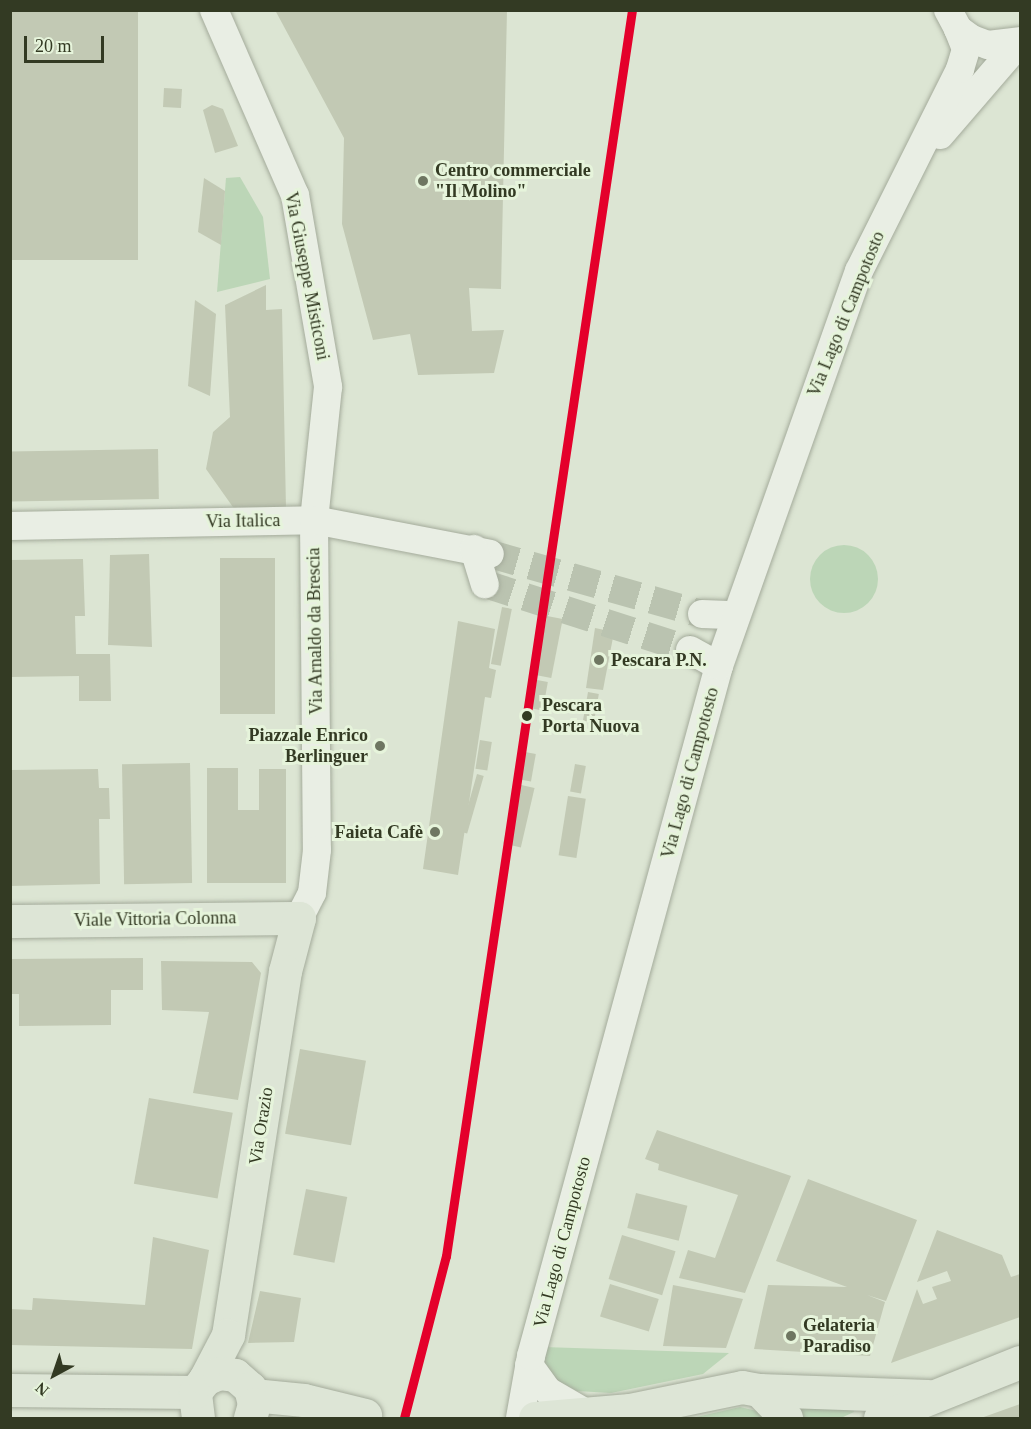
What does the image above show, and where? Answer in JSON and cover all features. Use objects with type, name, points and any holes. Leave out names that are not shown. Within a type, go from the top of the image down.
[{"type":"main road","name":"Viale Vittoria Colonna","points":[[10,921],[299,918]]},
{"type":"main road","name":"Via Orazio","points":[[199,1397],[228,1335],[285,971],[299,918]]},
{"type":"main road","name":"Via Orazio","points":[[228,1335],[247,1397]]},
{"type":"main road","points":[[880,1419],[928,1396],[1020,1362]]},
{"type":"main road","points":[[10,1390],[199,1397],[219,1373],[247,1397],[304,1400],[364,1414]]},
{"type":"main road","points":[[535,1419],[584,1412],[651,1407],[742,1388],[928,1396]]},
{"type":"main road","points":[[759,1390],[786,1419]]},
{"type":"street","name":"Via Giuseppe Misticoni","points":[[214,10],[295,195],[328,387],[314,520]]},
{"type":"street","points":[[953,20],[988,45],[1020,41]]},
{"type":"street","name":"Via Lago di Campotosto","points":[[520,1419],[529,1365],[719,666],[735,615],[859,271],[914,166],[960,69],[966,49],[953,20]]},
{"type":"street","name":"Via Lago di Campotosto","points":[[914,166],[1020,41]]},
{"type":"street","name":"Via Italica","points":[[10,526],[314,520],[482,552],[485,584]]},
{"type":"street","name":"Via Arnaldo da Brescia","points":[[299,918],[312,893],[317,849],[314,520]]},
{"type":"street","points":[[702,614],[735,615]]},
{"type":"street","points":[[690,650],[711,657],[719,666]]},
{"type":"street","points":[[529,1365],[548,1391],[584,1412]]},
{"type":"green space","points":[[240,177],[263,217],[270,279],[217,292],[226,178]]},
{"type":"green space","points":[[844,545],[857,548],[868,555],[875,566],[878,579],[875,592],[868,603],[857,610],[844,613],[831,610],[820,603],[813,592],[810,579],[813,566],[820,555],[831,548]]},
{"type":"green space","points":[[543,1347],[729,1353],[703,1374],[611,1393],[577,1391],[558,1382],[545,1370]]},
{"type":"green space","points":[[740,1407],[757,1411],[763,1418],[692,1418]]},
{"type":"green space","points":[[799,1407],[852,1407],[854,1412],[841,1418],[804,1418]]},
{"type":"building","points":[[11,10],[138,10],[138,260],[11,260]]},
{"type":"building","name":"Centro commerciale \"Il Molino\"","points":[[275,10],[507,10],[501,289],[469,288],[472,331],[504,330],[494,373],[418,375],[410,334],[373,340],[342,224],[344,138]]},
{"type":"building","points":[[164,88],[182,89],[181,108],[163,107]]},
{"type":"building","points":[[212,105],[223,109],[238,146],[215,153],[203,110]]},
{"type":"building","points":[[204,178],[225,191],[221,245],[198,232]]},
{"type":"building","points":[[266,285],[266,310],[282,309],[286,509],[235,510],[206,469],[213,432],[230,417],[225,305]]},
{"type":"building","points":[[195,300],[216,314],[210,396],[188,386]]},
{"type":"building","points":[[158,449],[159,499],[11,502],[10,452]]},
{"type":"building","points":[[149,554],[152,647],[108,645],[110,555]]},
{"type":"building","points":[[220,558],[275,558],[275,714],[220,714]]},
{"type":"building","points":[[83,559],[85,616],[75,616],[76,654],[110,654],[111,701],[79,701],[79,676],[10,677],[10,560]]},
{"type":"building","points":[[502,607],[512,609],[501,666],[491,664]]},
{"type":"building","name":"Pescara P.N.","points":[[547,616],[563,619],[551,678],[536,675]]},
{"type":"building","points":[[458,621],[495,629],[489,668],[496,670],[491,698],[485,697],[458,875],[423,869]]},
{"type":"building","name":"Pescara P.N.","points":[[595,628],[614,632],[603,690],[586,688]]},
{"type":"building","points":[[537,680],[548,682],[543,710],[532,709]]},
{"type":"building","points":[[588,692],[599,694],[594,722],[583,721]]},
{"type":"building","points":[[480,740],[492,742],[487,771],[475,769]]},
{"type":"building","points":[[525,752],[536,754],[531,781],[520,780]]},
{"type":"building","points":[[190,763],[192,883],[124,884],[122,764]]},
{"type":"building","points":[[575,764],[586,766],[581,793],[570,792]]},
{"type":"building","points":[[207,768],[238,768],[238,810],[259,810],[259,769],[286,769],[286,883],[207,883]]},
{"type":"building","points":[[98,769],[99,788],[109,788],[110,819],[99,819],[100,884],[10,886],[10,770]]},
{"type":"building","points":[[477,774],[484,776],[467,834],[460,832]]},
{"type":"building","points":[[517,784],[535,788],[521,847],[503,843]]},
{"type":"building","points":[[568,796],[586,799],[576,858],[559,855]]},
{"type":"building","points":[[143,958],[143,990],[111,990],[111,1025],[19,1026],[19,994],[10,994],[10,959]]},
{"type":"building","points":[[161,961],[252,962],[261,973],[238,1100],[193,1093],[209,1012],[162,1010]]},
{"type":"building","points":[[300,1049],[366,1061],[351,1145],[285,1134]]},
{"type":"building","points":[[149,1098],[233,1113],[218,1198],[134,1184]]},
{"type":"building","points":[[657,1130],[791,1176],[745,1293],[679,1278],[688,1250],[715,1258],[738,1195],[658,1170],[659,1164],[645,1159]]},
{"type":"building","points":[[808,1179],[917,1220],[886,1301],[867,1295],[885,1302],[870,1356],[754,1349],[768,1285],[847,1287],[776,1261]]},
{"type":"building","points":[[306,1189],[347,1197],[334,1263],[293,1255]]},
{"type":"building","points":[[636,1193],[687,1206],[679,1241],[627,1228]]},
{"type":"building","points":[[937,1230],[1002,1255],[1011,1277],[1020,1274],[1020,1317],[891,1363],[917,1289],[923,1304],[937,1299],[932,1287],[951,1281],[947,1271],[917,1282]]},
{"type":"building","points":[[622,1235],[676,1251],[662,1295],[609,1279]]},
{"type":"building","points":[[153,1237],[209,1250],[192,1349],[10,1345],[10,1309],[32,1310],[33,1298],[145,1305]]},
{"type":"building","points":[[610,1284],[659,1299],[649,1331],[600,1317]]},
{"type":"building","points":[[673,1285],[743,1299],[726,1348],[663,1346]]},
{"type":"building","points":[[260,1291],[301,1298],[294,1342],[248,1343]]},
{"type":"building","points":[[1020,1404],[1020,1418],[981,1418]]},
{"type":"tunnel","points":[[490,554],[702,614]]},
{"type":"tunnel","points":[[485,584],[690,650]]},
{"type":"transit line","points":[[404,1418],[446,1256],[632,10]]},
{"type":"place","name":"Centro commerciale \"Il Molino\"","points":[[423,181]]},
{"type":"place","name":"Pescara P.N.","points":[[599,660]]},
{"type":"place","name":"Pescara Porta Nuova","points":[[527,716]]},
{"type":"place","name":"Piazzale Enrico Berlinguer","points":[[380,746]]},
{"type":"place","name":"Faieta Cafè","points":[[435,832]]},
{"type":"place","name":"Gelateria Paradiso","points":[[791,1336]]}]
